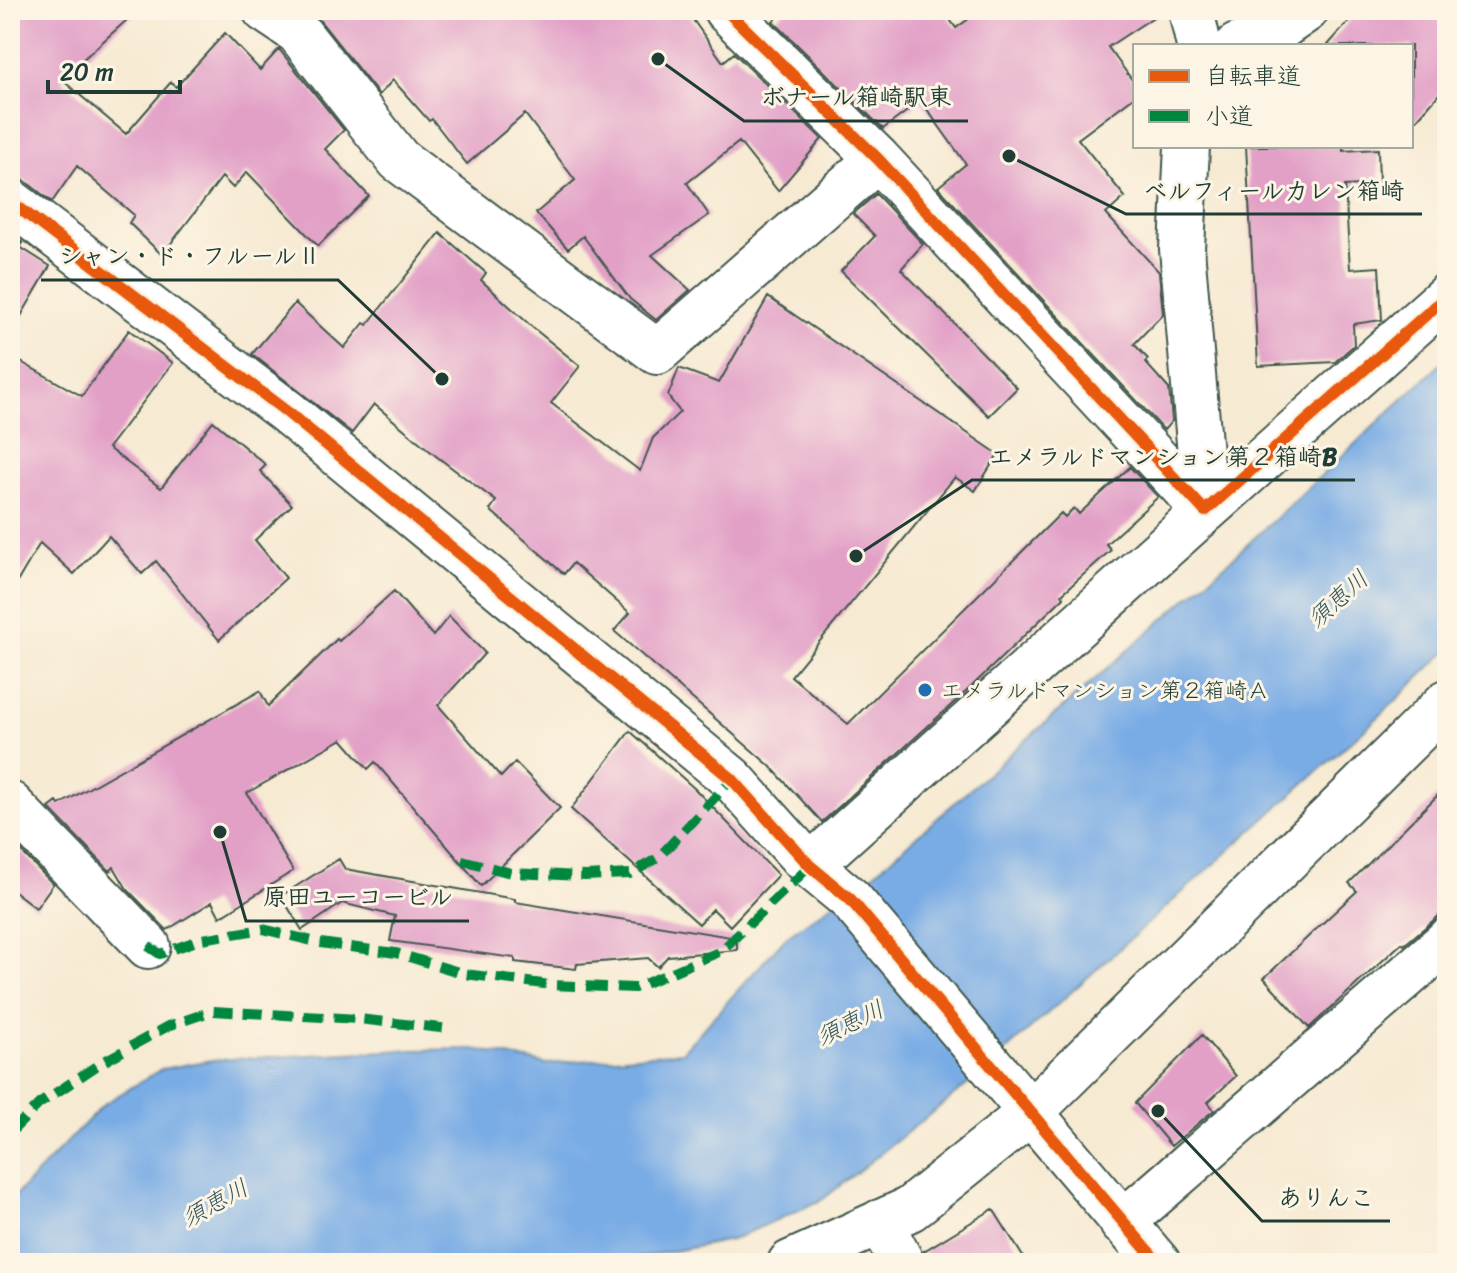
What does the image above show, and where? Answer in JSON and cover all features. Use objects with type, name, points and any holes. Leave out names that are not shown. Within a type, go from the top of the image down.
[{"type":"street","points":[[265,10],[298,32],[399,160],[657,352],[878,159]]},
{"type":"street","points":[[726,10],[878,159],[1205,511]]},
{"type":"street","points":[[1191,10],[1199,44]]},
{"type":"street","points":[[1242,44],[1283,26],[1306,10]]},
{"type":"street","points":[[1187,148],[1182,249],[1205,511]]},
{"type":"street","points":[[10,201],[287,412],[720,769],[810,866],[850,899],[1158,1263]]},
{"type":"street","points":[[810,866],[1447,296]]},
{"type":"street","points":[[790,1263],[910,1209],[1031,1112],[1447,702]]},
{"type":"street","points":[[10,804],[148,946]]},
{"type":"street","points":[[1122,1223],[1447,941]]},
{"type":"street","points":[[880,1222],[902,1263]]},
{"type":"water","name":"須恵川","points":[[1447,358],[1447,651],[1385,711],[972,1081],[822,1200],[731,1240],[638,1258],[583,1263],[10,1263],[10,1201],[104,1104],[162,1069],[212,1060],[406,1050],[474,1049],[546,1064],[682,1052],[786,937],[868,879],[1234,557]]},
{"type":"building","points":[[10,10],[138,10],[61,79],[126,134],[171,82],[176,87],[225,33],[260,70],[279,49],[344,130],[325,149],[369,196],[318,246],[247,172],[233,188],[222,177],[162,255],[129,223],[134,215],[77,166],[52,202],[25,181],[10,177]]},
{"type":"building","points":[[316,10],[686,10],[723,62],[734,53],[822,139],[778,191],[739,142],[687,183],[709,215],[652,255],[690,290],[656,320],[630,299],[583,236],[568,249],[536,213],[575,180],[525,114],[467,164],[432,119],[429,121],[393,80],[379,95],[314,13]]},
{"type":"building","points":[[785,10],[943,10],[956,28],[981,10],[1164,10],[1108,47],[1133,81],[1133,98],[1078,139],[1125,197],[1106,214],[1159,272],[1163,314],[1134,344],[1169,389],[1172,421],[1164,430],[938,187],[966,164],[921,101],[883,129],[773,21]]},
{"type":"building","points":[[1359,10],[1447,10],[1447,85],[1413,124],[1413,44],[1329,44]]},
{"type":"building","points":[[1246,148],[1378,149],[1379,184],[1345,186],[1350,269],[1379,267],[1382,320],[1353,324],[1354,345],[1335,362],[1258,366]]},
{"type":"building","points":[[876,194],[923,244],[901,269],[1017,388],[989,416],[841,271],[875,236],[853,214]]},
{"type":"building","points":[[10,232],[23,243],[20,247],[50,266],[10,335]]},
{"type":"building","points":[[440,233],[486,273],[481,280],[580,366],[551,403],[640,471],[653,438],[680,412],[668,396],[679,368],[719,383],[768,297],[998,454],[975,491],[955,477],[791,676],[848,724],[1061,513],[1065,517],[1074,508],[1079,514],[1130,467],[1158,497],[1106,544],[1111,550],[1062,594],[1064,597],[969,689],[822,822],[770,766],[614,631],[630,613],[573,563],[564,574],[490,510],[496,501],[374,404],[352,433],[252,354],[295,303],[344,348],[364,323],[367,325]]},
{"type":"building","points":[[129,330],[173,363],[108,448],[161,488],[213,421],[266,465],[260,471],[292,505],[255,540],[286,578],[219,640],[156,561],[142,574],[109,536],[74,574],[40,543],[10,594],[10,356],[82,396]]},
{"type":"building","points":[[394,591],[433,636],[449,616],[485,653],[438,705],[501,777],[515,762],[560,808],[481,886],[375,762],[368,769],[342,739],[247,793],[293,871],[220,917],[212,902],[167,930],[127,889],[114,867],[110,871],[49,808],[260,691],[268,706],[337,639],[339,641]]},
{"type":"building","points":[[630,731],[695,789],[778,875],[730,926],[713,909],[699,924],[571,809]]},
{"type":"building","points":[[1447,786],[1447,909],[1404,945],[1402,943],[1309,1028],[1264,978],[1357,891],[1349,883]]},
{"type":"building","points":[[10,840],[53,884],[36,908],[10,888]]},
{"type":"building","points":[[339,859],[345,869],[515,899],[515,902],[737,938],[737,950],[668,956],[658,967],[648,958],[577,964],[576,969],[515,962],[515,958],[390,941],[395,916],[342,903],[302,930],[281,896]]},
{"type":"building","points":[[1202,1035],[1236,1076],[1208,1102],[1214,1110],[1171,1146],[1135,1103]]},
{"type":"building","points":[[993,1209],[1027,1263],[927,1263],[924,1251]]},
{"type":"marked path","points":[[462,860],[511,873],[630,874],[658,858],[732,779]]},
{"type":"marked path","points":[[148,946],[160,954],[202,939],[263,929],[320,943],[396,953],[465,974],[551,985],[635,988],[721,951],[810,866]]},
{"type":"marked path","points":[[10,1133],[39,1104],[101,1063],[168,1026],[212,1011],[359,1019],[450,1029]]},
{"type":"cycle path","points":[[726,10],[878,159],[1205,511],[1447,296]]},
{"type":"cycle path","points":[[10,201],[287,412],[732,779],[810,866],[850,899],[1158,1263]]},
{"type":"place","name":"ボナール箱崎駅東","points":[[658,59]]},
{"type":"place","name":"ベルフィールカレン箱崎","points":[[1009,156]]},
{"type":"place","name":"シャン・ド・フルールⅡ","points":[[442,379]]},
{"type":"place","name":"エメラルドマンション第２箱崎B","points":[[856,556]]},
{"type":"place","name":"エメラルドマンション第２箱崎Ａ","points":[[925,690]]},
{"type":"place","name":"原田ユーコービル","points":[[220,832]]},
{"type":"place","name":"ありんこ","points":[[1158,1111]]}]
